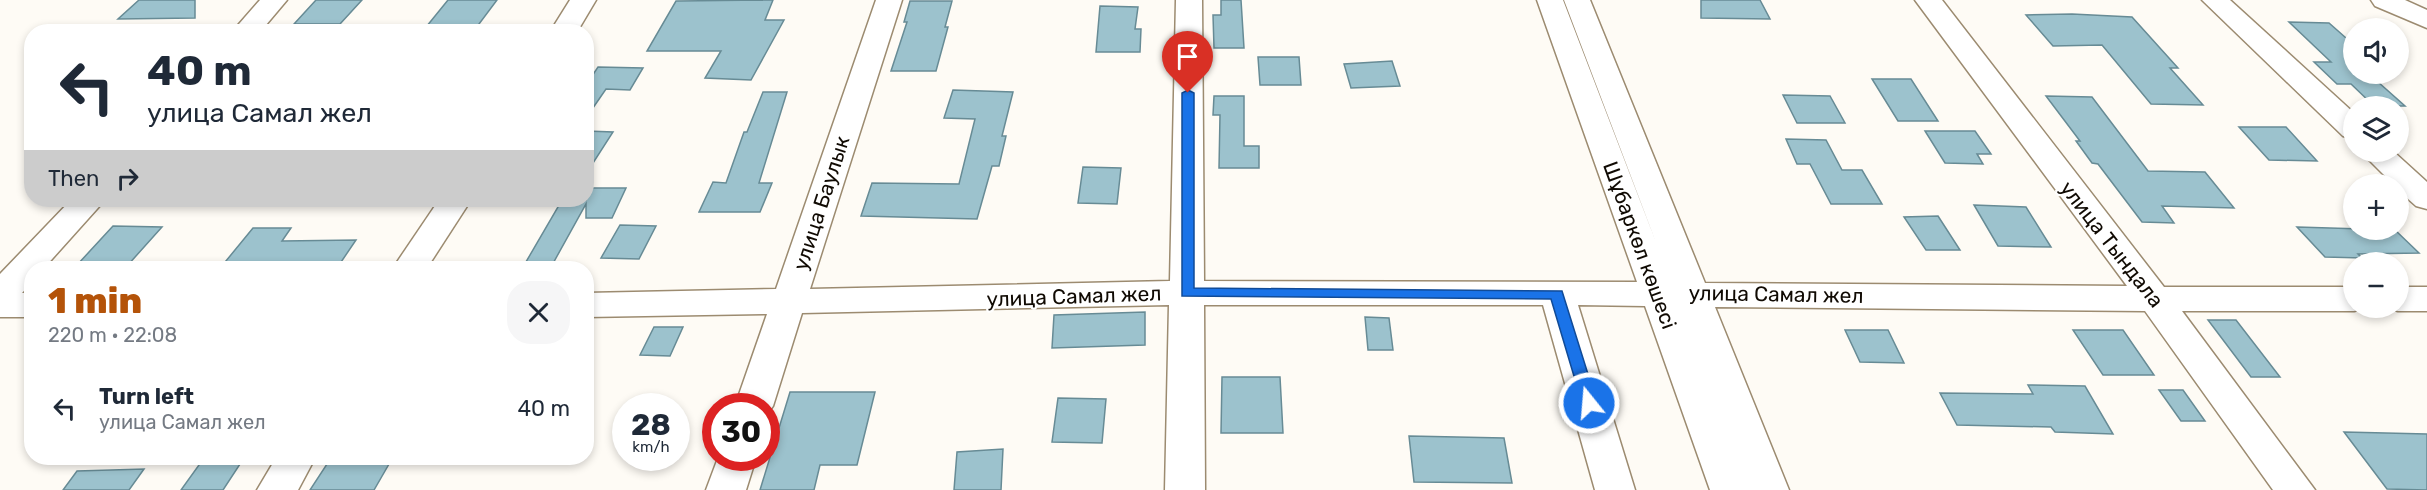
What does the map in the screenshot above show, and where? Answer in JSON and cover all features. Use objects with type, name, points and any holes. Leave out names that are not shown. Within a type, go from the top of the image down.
[{"type":"street","points":[[252,24],[274,0]]},
{"type":"street","points":[[568,24],[583,0]]},
{"type":"street","name":"улица Баулык","points":[[758,393],[889,0]]},
{"type":"street","points":[[1185,490],[1189,0]]},
{"type":"street","name":"Шұбаркөл көшесі","points":[[1550,0],[1675,294],[1769,490]]},
{"type":"street","points":[[1577,0],[1675,294]]},
{"type":"street","name":"улица Тындала","points":[[1928,0],[2155,299],[2295,490]]},
{"type":"street","points":[[2215,0],[2343,120]]},
{"type":"street","points":[[2384,0],[2427,20]]},
{"type":"street","points":[[2409,0],[2427,8]]},
{"type":"street","points":[[2387,162],[2427,199]]},
{"type":"street","points":[[31,261],[82,207]]},
{"type":"street","points":[[415,261],[450,207]]},
{"type":"street","points":[[0,295],[24,269]]},
{"type":"street","name":"улица Самал жел","points":[[594,305],[788,303],[1187,292],[2343,299]]},
{"type":"street","points":[[1557,294],[1615,490]]},
{"type":"street","name":"Шұбаркөл көшесі","points":[[1675,294],[1730,490]]},
{"type":"street","points":[[2409,299],[2427,299]]},
{"type":"street","points":[[0,305],[24,305]]},
{"type":"street","points":[[277,490],[292,465]]},
{"type":"street","points":[[726,490],[732,471]]},
{"type":"building","points":[[139,0],[195,0],[195,18],[118,19]]},
{"type":"building","points":[[316,0],[362,0],[340,24],[294,24]]},
{"type":"building","points":[[448,0],[497,0],[479,24],[428,24]]},
{"type":"building","points":[[773,0],[765,20],[784,20],[751,80],[705,78],[721,51],[647,51],[676,1]]},
{"type":"building","points":[[1221,0],[1241,0],[1244,48],[1214,48],[1213,15],[1221,15]]},
{"type":"building","points":[[1701,0],[1760,0],[1770,19],[1701,18]]},
{"type":"building","points":[[910,1],[952,1],[945,27],[948,27],[936,71],[891,71],[907,22],[904,22]]},
{"type":"building","points":[[1100,6],[1138,7],[1135,29],[1141,29],[1140,52],[1096,52]]},
{"type":"building","points":[[2072,14],[2132,17],[2178,68],[2170,68],[2203,105],[2151,104],[2102,45],[2053,46],[2026,15]]},
{"type":"building","points":[[2289,22],[2329,23],[2343,35],[2343,84],[2337,84],[2314,62],[2331,62]]},
{"type":"building","points":[[1258,57],[1299,57],[1301,85],[1260,85]]},
{"type":"building","points":[[1392,61],[1400,86],[1351,88],[1344,64]]},
{"type":"building","points":[[598,67],[643,68],[630,90],[606,89],[594,106],[594,73]]},
{"type":"building","points":[[1872,79],[1911,79],[1938,121],[1898,121]]},
{"type":"building","points":[[2351,84],[2380,84],[2394,96],[2364,96]]},
{"type":"building","points":[[953,90],[1013,92],[1002,136],[1006,136],[999,166],[992,166],[977,219],[861,216],[872,183],[959,184],[975,119],[944,118]]},
{"type":"building","points":[[763,92],[787,92],[759,183],[772,183],[760,212],[699,212],[713,182],[726,183],[744,132],[747,132]]},
{"type":"building","points":[[1783,95],[1830,96],[1845,123],[1797,123]]},
{"type":"building","points":[[1214,96],[1244,96],[1244,146],[1259,146],[1259,168],[1219,168],[1220,115],[1213,115]]},
{"type":"building","points":[[2046,96],[2092,97],[2148,171],[2205,172],[2234,208],[2162,206],[2174,223],[2142,222],[2098,164],[2092,163],[2076,141],[2080,141]]},
{"type":"building","points":[[2239,127],[2286,127],[2317,161],[2269,160]]},
{"type":"building","points":[[594,131],[613,132],[594,162]]},
{"type":"building","points":[[1925,131],[1975,131],[1991,154],[1977,154],[1983,164],[1945,163]]},
{"type":"building","points":[[1786,139],[1826,140],[1842,170],[1862,170],[1882,204],[1831,204],[1810,164],[1797,164]]},
{"type":"building","points":[[1083,167],[1121,168],[1117,204],[1078,203]]},
{"type":"building","points":[[594,188],[626,188],[612,218],[586,218],[586,207],[594,207]]},
{"type":"building","points":[[1974,205],[2026,207],[2051,247],[1998,246]]},
{"type":"building","points":[[558,207],[584,207],[554,261],[526,261]]},
{"type":"building","points":[[1938,216],[1960,250],[1926,250],[1904,217]]},
{"type":"building","points":[[620,225],[656,226],[639,259],[601,258]]},
{"type":"building","points":[[113,226],[162,227],[131,261],[81,261]]},
{"type":"building","points":[[2297,227],[2343,228],[2343,240],[2405,240],[2419,253],[2343,252],[2343,257],[2325,257]]},
{"type":"building","points":[[253,228],[291,228],[282,241],[356,240],[342,261],[226,261]]},
{"type":"building","points":[[1145,312],[1145,345],[1052,348],[1054,315]]},
{"type":"building","points":[[1365,317],[1389,318],[1393,350],[1368,350]]},
{"type":"building","points":[[2208,320],[2236,320],[2280,377],[2251,377]]},
{"type":"building","points":[[654,327],[683,327],[670,356],[640,355]]},
{"type":"building","points":[[1845,330],[1888,330],[1904,363],[1860,362]]},
{"type":"building","points":[[2073,330],[2123,330],[2154,375],[2103,375]]},
{"type":"building","points":[[1222,377],[1280,377],[1283,433],[1221,433]]},
{"type":"building","points":[[2028,385],[2085,386],[2113,434],[2055,432],[2051,427],[1957,425],[1940,393],[2033,394]]},
{"type":"building","points":[[2159,390],[2183,390],[2205,421],[2181,421]]},
{"type":"building","points":[[790,392],[875,392],[857,465],[820,465],[814,490],[760,490],[766,471],[780,471],[780,425]]},
{"type":"building","points":[[1058,398],[1106,399],[1102,443],[1052,442]]},
{"type":"building","points":[[2344,432],[2427,434],[2427,490],[2387,489]]},
{"type":"building","points":[[1409,436],[1504,438],[1512,483],[1414,482]]},
{"type":"building","points":[[1003,449],[1001,490],[954,490],[957,452]]},
{"type":"building","points":[[199,465],[239,465],[223,490],[181,490]]},
{"type":"building","points":[[326,465],[388,465],[374,490],[310,490]]},
{"type":"building","points":[[144,469],[129,490],[63,490],[77,471]]},
{"type":"route","points":[[1188,93],[1187,292],[1557,294],[1589,403]]}]
